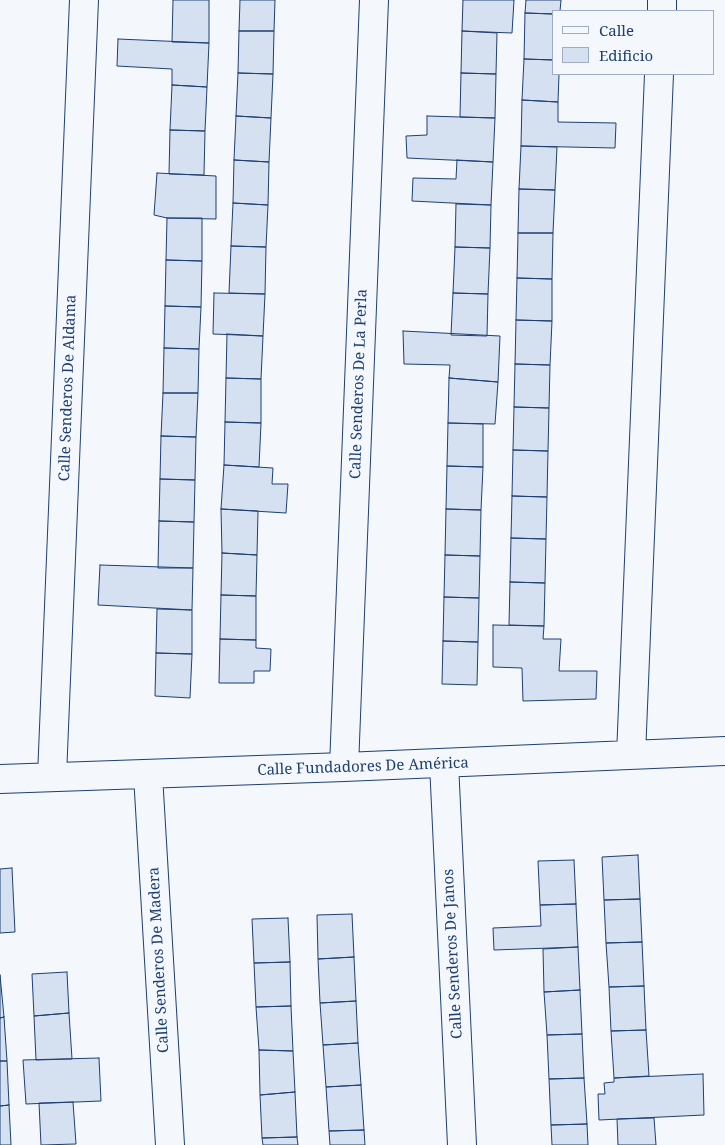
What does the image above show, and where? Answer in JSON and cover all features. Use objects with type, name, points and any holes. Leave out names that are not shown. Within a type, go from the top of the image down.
[{"type":"street","name":"Calle Senderos De Aldama","points":[[52,776],[84,0]]},
{"type":"street","name":"Calle Senderos De La Perla","points":[[344,768],[374,0]]},
{"type":"street","points":[[632,755],[659,75]]},
{"type":"street","name":"Calle Fundadores De América","points":[[0,779],[344,768],[725,751]]},
{"type":"street","name":"Calle Senderos De Janos","points":[[444,764],[462,1145]]},
{"type":"street","name":"Calle Senderos De Madera","points":[[148,775],[170,1145]]},
{"type":"building","points":[[173,0],[209,0],[209,43],[172,42]]},
{"type":"building","points":[[240,0],[275,0],[274,31],[239,31]]},
{"type":"building","points":[[463,0],[514,0],[512,33],[462,31]]},
{"type":"building","points":[[526,0],[561,0],[560,10],[552,10],[552,14],[525,13]]},
{"type":"building","points":[[525,13],[552,14],[552,60],[524,59]]},
{"type":"building","points":[[239,31],[274,31],[273,74],[238,73]]},
{"type":"building","points":[[462,31],[497,33],[496,74],[461,73]]},
{"type":"building","points":[[118,39],[209,43],[207,87],[172,85],[172,69],[117,66]]},
{"type":"building","points":[[524,59],[552,60],[552,75],[559,75],[558,102],[522,100]]},
{"type":"building","points":[[238,73],[273,74],[271,118],[236,116]]},
{"type":"building","points":[[461,73],[496,74],[495,118],[460,117]]},
{"type":"building","points":[[172,85],[207,87],[205,131],[170,130]]},
{"type":"building","points":[[522,100],[558,102],[558,122],[616,123],[615,148],[521,146]]},
{"type":"building","points":[[236,116],[271,118],[269,162],[234,160]]},
{"type":"building","points":[[427,116],[495,118],[493,162],[407,158],[406,136],[427,135]]},
{"type":"building","points":[[170,130],[205,131],[204,175],[169,174]]},
{"type":"building","points":[[521,146],[557,147],[555,190],[519,189]]},
{"type":"building","points":[[234,160],[269,162],[268,205],[233,203]]},
{"type":"building","points":[[457,160],[493,162],[491,205],[412,201],[413,178],[456,179]]},
{"type":"building","points":[[157,173],[216,176],[216,219],[167,218],[154,215]]},
{"type":"building","points":[[519,189],[555,190],[553,233],[518,233]]},
{"type":"building","points":[[233,203],[268,205],[266,247],[231,246]]},
{"type":"building","points":[[456,204],[491,205],[490,248],[455,247]]},
{"type":"building","points":[[167,218],[202,218],[202,261],[166,260]]},
{"type":"building","points":[[518,233],[553,233],[552,279],[517,278]]},
{"type":"building","points":[[231,246],[266,247],[265,294],[229,293]]},
{"type":"building","points":[[455,247],[490,248],[488,294],[453,293]]},
{"type":"building","points":[[166,260],[202,261],[201,307],[165,306]]},
{"type":"building","points":[[517,278],[552,279],[552,321],[516,320]]},
{"type":"building","points":[[214,293],[265,294],[263,336],[213,334]]},
{"type":"building","points":[[453,293],[488,294],[487,336],[451,335]]},
{"type":"building","points":[[165,306],[201,307],[199,349],[164,348]]},
{"type":"building","points":[[516,320],[552,321],[550,365],[515,364]]},
{"type":"building","points":[[403,331],[500,336],[498,382],[449,378],[450,365],[404,364]]},
{"type":"building","points":[[227,334],[263,336],[261,379],[226,378]]},
{"type":"building","points":[[164,348],[199,349],[198,393],[163,393]]},
{"type":"building","points":[[515,364],[550,365],[549,408],[514,407]]},
{"type":"building","points":[[226,378],[261,379],[261,423],[225,422]]},
{"type":"building","points":[[449,378],[498,382],[495,424],[448,423]]},
{"type":"building","points":[[163,393],[198,393],[196,437],[161,436]]},
{"type":"building","points":[[514,407],[549,408],[548,451],[513,450]]},
{"type":"building","points":[[225,422],[261,423],[259,467],[224,465]]},
{"type":"building","points":[[448,423],[483,424],[483,467],[447,466]]},
{"type":"building","points":[[161,436],[196,437],[195,480],[160,479]]},
{"type":"building","points":[[513,450],[548,451],[547,497],[512,496]]},
{"type":"building","points":[[224,465],[273,468],[272,484],[288,484],[286,513],[221,509]]},
{"type":"building","points":[[447,466],[483,467],[481,510],[446,509]]},
{"type":"building","points":[[160,479],[195,480],[194,522],[159,521]]},
{"type":"building","points":[[512,496],[547,497],[546,539],[511,538]]},
{"type":"building","points":[[221,509],[258,511],[257,555],[222,553]]},
{"type":"building","points":[[446,509],[481,510],[480,556],[445,555]]},
{"type":"building","points":[[159,521],[194,522],[193,568],[158,568]]},
{"type":"building","points":[[511,538],[546,539],[545,583],[510,582]]},
{"type":"building","points":[[222,553],[257,555],[256,596],[221,595]]},
{"type":"building","points":[[445,555],[480,556],[479,598],[444,597]]},
{"type":"building","points":[[100,565],[193,568],[192,610],[98,605]]},
{"type":"building","points":[[510,582],[545,583],[544,626],[509,625]]},
{"type":"building","points":[[221,595],[256,596],[256,640],[220,639]]},
{"type":"building","points":[[444,597],[479,598],[478,642],[443,641]]},
{"type":"building","points":[[157,609],[192,610],[192,654],[156,653]]},
{"type":"building","points":[[493,625],[544,626],[543,639],[561,639],[559,671],[597,671],[596,699],[523,701],[522,668],[493,667]]},
{"type":"building","points":[[220,639],[256,640],[256,648],[271,649],[270,671],[254,671],[254,683],[219,683]]},
{"type":"building","points":[[443,641],[478,642],[477,685],[442,684]]},
{"type":"building","points":[[156,653],[192,654],[190,698],[155,696]]},
{"type":"building","points":[[638,855],[640,899],[604,900],[602,857]]},
{"type":"building","points":[[574,860],[576,904],[540,905],[538,861]]},
{"type":"building","points":[[12,868],[15,932],[0,933],[0,869]]},
{"type":"building","points":[[640,899],[642,942],[606,943],[604,900]]},
{"type":"building","points":[[576,904],[578,947],[494,950],[493,928],[541,926],[540,905]]},
{"type":"building","points":[[352,914],[354,957],[318,959],[317,915]]},
{"type":"building","points":[[288,918],[290,962],[254,963],[252,919]]},
{"type":"building","points":[[642,942],[644,986],[609,987],[606,943]]},
{"type":"building","points":[[578,947],[580,990],[544,992],[543,949]]},
{"type":"building","points":[[354,957],[356,1001],[320,1003],[318,959]]},
{"type":"building","points":[[290,962],[291,1006],[256,1007],[254,963]]},
{"type":"building","points":[[67,972],[69,1013],[34,1016],[32,974]]},
{"type":"building","points":[[0,975],[4,1017],[0,1018]]},
{"type":"building","points":[[644,986],[646,1030],[611,1031],[609,987]]},
{"type":"building","points":[[580,990],[582,1034],[547,1035],[544,992]]},
{"type":"building","points":[[356,1001],[358,1043],[323,1045],[320,1003]]},
{"type":"building","points":[[291,1006],[293,1051],[259,1050],[256,1007]]},
{"type":"building","points":[[69,1013],[72,1059],[36,1060],[34,1016]]},
{"type":"building","points":[[4,1017],[7,1061],[0,1061],[0,1018]]},
{"type":"building","points":[[646,1030],[649,1076],[614,1078],[611,1031]]},
{"type":"building","points":[[582,1034],[584,1078],[549,1079],[547,1035]]},
{"type":"building","points":[[358,1043],[361,1085],[326,1087],[323,1045]]},
{"type":"building","points":[[259,1050],[293,1051],[295,1092],[260,1095]]},
{"type":"building","points":[[99,1058],[101,1101],[26,1104],[23,1060]]},
{"type":"building","points":[[0,1061],[7,1061],[9,1105],[0,1106]]},
{"type":"building","points":[[703,1074],[704,1115],[599,1120],[598,1094],[605,1094],[604,1083],[614,1082],[614,1078]]},
{"type":"building","points":[[584,1078],[587,1124],[551,1125],[549,1079]]},
{"type":"building","points":[[361,1085],[364,1130],[329,1131],[326,1087]]},
{"type":"building","points":[[295,1092],[297,1137],[262,1138],[260,1095]]},
{"type":"building","points":[[73,1102],[76,1144],[41,1145],[39,1103]]},
{"type":"building","points":[[9,1105],[11,1145],[0,1145],[0,1106]]},
{"type":"building","points":[[654,1118],[656,1145],[618,1145],[617,1119]]},
{"type":"building","points":[[587,1124],[588,1145],[552,1145],[551,1125]]},
{"type":"building","points":[[364,1130],[365,1145],[330,1145],[329,1131]]},
{"type":"building","points":[[297,1137],[298,1145],[263,1145],[262,1138]]}]
